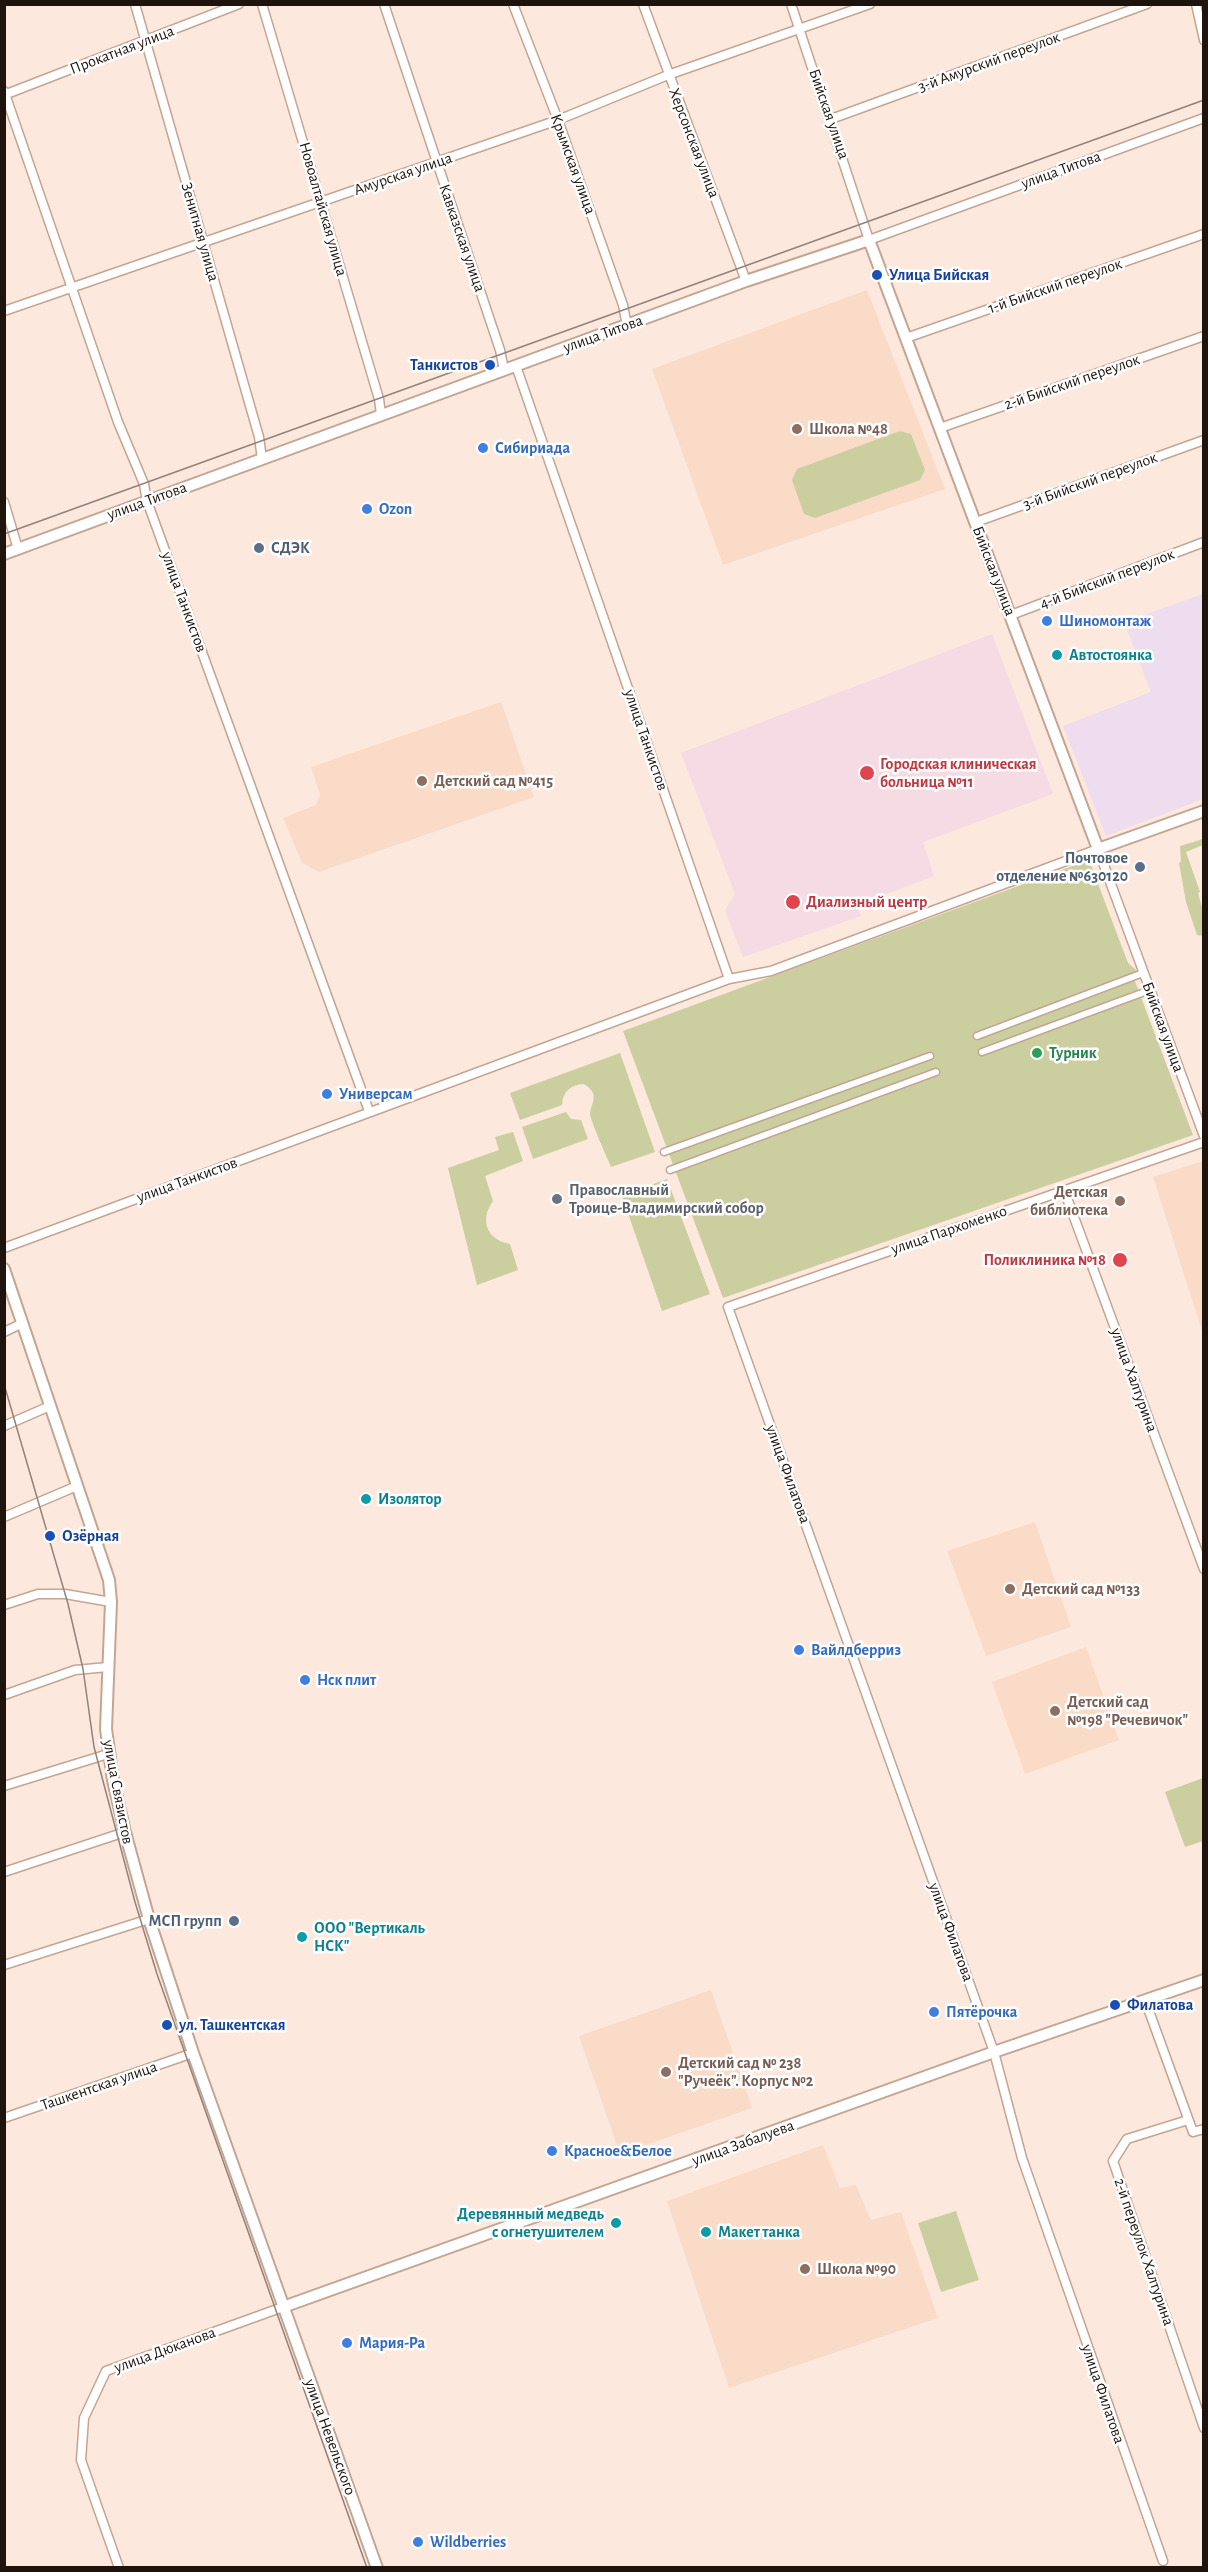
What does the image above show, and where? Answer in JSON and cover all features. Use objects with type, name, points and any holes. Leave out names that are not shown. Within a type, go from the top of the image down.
[{"type":"street","name":"Зенитная улица","points":[[135,4],[260,442],[262,459]]},
{"type":"street","name":"Прокатная улица","points":[[5,93],[239,4]]},
{"type":"street","name":"Новоалтайская улица","points":[[262,4],[379,399],[381,415]]},
{"type":"street","name":"Кавказская улица","points":[[384,4],[501,354],[504,370]]},
{"type":"street","name":"Крымская улица","points":[[513,4],[558,120],[623,306],[627,326]]},
{"type":"street","name":"Херсонская улица","points":[[643,4],[746,281]]},
{"type":"street","name":"Бийская улица","points":[[791,4],[831,119],[869,240],[1011,615],[1203,1136]]},
{"type":"street","name":"Амурская улица","points":[[4,311],[558,120],[668,75],[870,4]]},
{"type":"street","name":"3-й Амурский переулок","points":[[831,119],[1147,4]]},
{"type":"street","points":[[1196,4],[1203,40]]},
{"type":"street","name":"улица Танкистов","points":[[5,93],[118,422],[144,484],[147,501],[369,1111]]},
{"type":"street","name":"улица Титова","points":[[4,554],[746,281],[869,240],[1203,118]]},
{"type":"street","name":"1-й Бийский переулок","points":[[906,338],[1203,234]]},
{"type":"street","name":"2-й Бийский переулок","points":[[940,428],[1203,336]]},
{"type":"street","name":"улица Танкистов","points":[[516,366],[729,979]]},
{"type":"street","name":"3-й Бийский переулок","points":[[976,522],[1203,440]]},
{"type":"street","points":[[4,502],[18,549]]},
{"type":"street","name":"4-й Бийский переулок","points":[[1011,615],[1203,542]]},
{"type":"street","name":"улица Танкистов","points":[[4,1248],[729,979],[771,971],[1203,811]]},
{"type":"street","points":[[977,1036],[1143,973]]},
{"type":"street","points":[[982,1052],[1150,990]]},
{"type":"street","points":[[664,1152],[930,1056]]},
{"type":"street","points":[[670,1170],[936,1072]]},
{"type":"street","name":"улица Пархоменко","points":[[728,1308],[1203,1142]]},
{"type":"street","name":"улица Халтурина","points":[[1064,1190],[1203,1569]]},
{"type":"street","name":"улица Связистов","points":[[4,1269],[102,1553],[109,1580],[111,1602],[106,1729],[108,1754],[124,1832],[149,1919],[193,2053],[283,2307]]},
{"type":"street","name":"улица Филатова","points":[[728,1308],[994,2052],[1022,2158],[1163,2560]]},
{"type":"street","points":[[4,1332],[23,1323]]},
{"type":"street","points":[[4,1426],[50,1406]]},
{"type":"street","points":[[4,1517],[77,1486]]},
{"type":"street","points":[[4,1605],[38,1594],[65,1594],[111,1602]]},
{"type":"street","points":[[4,1695],[75,1670],[108,1667]]},
{"type":"street","points":[[4,1786],[108,1754]]},
{"type":"street","points":[[4,1872],[124,1832]]},
{"type":"street","points":[[4,1965],[149,1919]]},
{"type":"street","name":"улица Забалуева","points":[[283,2307],[994,2052],[1203,1980]]},
{"type":"street","points":[[1146,2000],[1193,2132],[1203,2129]]},
{"type":"street","name":"Ташкентская улица","points":[[4,2118],[193,2053]]},
{"type":"street","name":"2-й переулок Халтурина","points":[[1188,2120],[1127,2139],[1113,2161],[1203,2428]]},
{"type":"street","name":"улица Дюканова","points":[[119,2568],[81,2460],[84,2418],[106,2371],[283,2307]]},
{"type":"street","name":"улица Невельского","points":[[283,2307],[377,2568]]},
{"type":"shaded area","name":"Школа №48","points":[[867,290],[945,489],[723,565],[652,369]]},
{"type":"shaded area","points":[[1203,594],[1203,799],[1106,836],[1063,726],[1151,692],[1124,622]]},
{"type":"shaded area","name":"Городская клиническая больница №11","points":[[992,634],[1053,794],[923,842],[934,876],[857,905],[861,916],[743,957],[725,910],[735,894],[681,753]]},
{"type":"shaded area","name":"Детский сад №415","points":[[501,702],[534,797],[319,872],[302,863],[283,818],[316,805],[320,795],[311,767]]},
{"type":"shaded area","points":[[1204,1161],[1203,1334],[1153,1177]]},
{"type":"shaded area","name":"Детский сад №133","points":[[1035,1522],[1071,1627],[986,1656],[947,1551]]},
{"type":"shaded area","name":"Детский сад №198 \"Речевичок\"","points":[[1086,1647],[1119,1740],[1025,1774],[992,1682]]},
{"type":"shaded area","name":"Детский сад № 238 \"Ручеёк\". Корпус №2","points":[[711,1990],[752,2108],[620,2154],[579,2036]]},
{"type":"shaded area","name":"Школа №90","points":[[823,2145],[840,2188],[856,2185],[871,2220],[901,2212],[938,2318],[729,2388],[667,2201]]},
{"type":"green space","points":[[900,431],[911,434],[925,470],[920,480],[815,518],[804,514],[792,480],[797,469]]},
{"type":"green space","points":[[1203,839],[1203,845],[1186,852],[1200,892],[1198,893],[1203,911],[1203,936],[1197,935],[1186,902],[1179,863],[1181,862],[1180,846]]},
{"type":"green space","points":[[1089,860],[1128,963],[1136,970],[1133,976],[1193,1135],[723,1298],[623,1031]]},
{"type":"green space","points":[[620,1053],[655,1152],[611,1167],[590,1116],[593,1094],[584,1084],[568,1090],[562,1105],[520,1120],[510,1093]]},
{"type":"green space","points":[[566,1112],[571,1119],[581,1120],[588,1139],[533,1159],[522,1127]]},
{"type":"green space","points":[[513,1132],[523,1161],[485,1176],[493,1201],[486,1222],[491,1234],[502,1242],[510,1244],[518,1270],[477,1285],[448,1168],[499,1150],[495,1137]]},
{"type":"green space","points":[[667,1179],[710,1294],[662,1311],[622,1196]]},
{"type":"green space","points":[[1203,1778],[1203,1841],[1185,1847],[1165,1792]]},
{"type":"green space","points":[[956,2211],[979,2280],[941,2292],[918,2223]]},
{"type":"tram line","points":[[4,534],[1204,100]]},
{"type":"tram line","points":[[4,1384],[68,1604],[83,1669],[94,1747],[135,1902],[157,1974],[367,2568]]},
{"type":"place","name":"Улица Бийская","points":[[877,275]]},
{"type":"place","name":"Танкистов","points":[[490,365]]},
{"type":"place","name":"Школа №48","points":[[797,429]]},
{"type":"place","name":"Сибириада","points":[[483,448]]},
{"type":"place","name":"Ozon","points":[[367,509]]},
{"type":"place","name":"СДЭК","points":[[259,548]]},
{"type":"place","name":"Шиномонтаж","points":[[1047,621]]},
{"type":"place","name":"Автостоянка","points":[[1057,655]]},
{"type":"place","name":"Городская клиническая больница №11","points":[[867,773]]},
{"type":"place","name":"Детский сад №415","points":[[422,781]]},
{"type":"place","name":"Почтовое отделение №630120","points":[[1140,867]]},
{"type":"place","name":"Диализный центр","points":[[793,902]]},
{"type":"place","name":"Турник","points":[[1037,1053]]},
{"type":"place","name":"Универсам","points":[[327,1094]]},
{"type":"place","name":"Православный Троице-Владимирский собор","points":[[557,1199]]},
{"type":"place","name":"Детская библиотека","points":[[1120,1201]]},
{"type":"place","name":"Поликлиника №18","points":[[1120,1260]]},
{"type":"place","name":"Изолятор","points":[[366,1499]]},
{"type":"place","name":"Озёрная","points":[[50,1536]]},
{"type":"place","name":"Детский сад №133","points":[[1010,1589]]},
{"type":"place","name":"Вайлдберриз","points":[[799,1650]]},
{"type":"place","name":"Нск плит","points":[[305,1680]]},
{"type":"place","name":"Детский сад №198 \"Речевичок\"","points":[[1055,1711]]},
{"type":"place","name":"МСП групп","points":[[234,1921]]},
{"type":"place","name":"ООО \"Вертикаль НСК\"","points":[[302,1937]]},
{"type":"place","name":"Филатова","points":[[1115,2005]]},
{"type":"place","name":"Пятёрочка","points":[[934,2012]]},
{"type":"place","name":"ул. Ташкентская","points":[[167,2025]]},
{"type":"place","name":"Детский сад № 238 \"Ручеёк\". Корпус №2","points":[[666,2072]]},
{"type":"place","name":"Красное&Белое","points":[[552,2151]]},
{"type":"place","name":"Деревянный медведь с огнетушителем","points":[[616,2223]]},
{"type":"place","name":"Макет танка","points":[[706,2232]]},
{"type":"place","name":"Школа №90","points":[[805,2269]]},
{"type":"place","name":"Мария-Ра","points":[[347,2343]]},
{"type":"place","name":"Wildberries","points":[[418,2542]]}]
